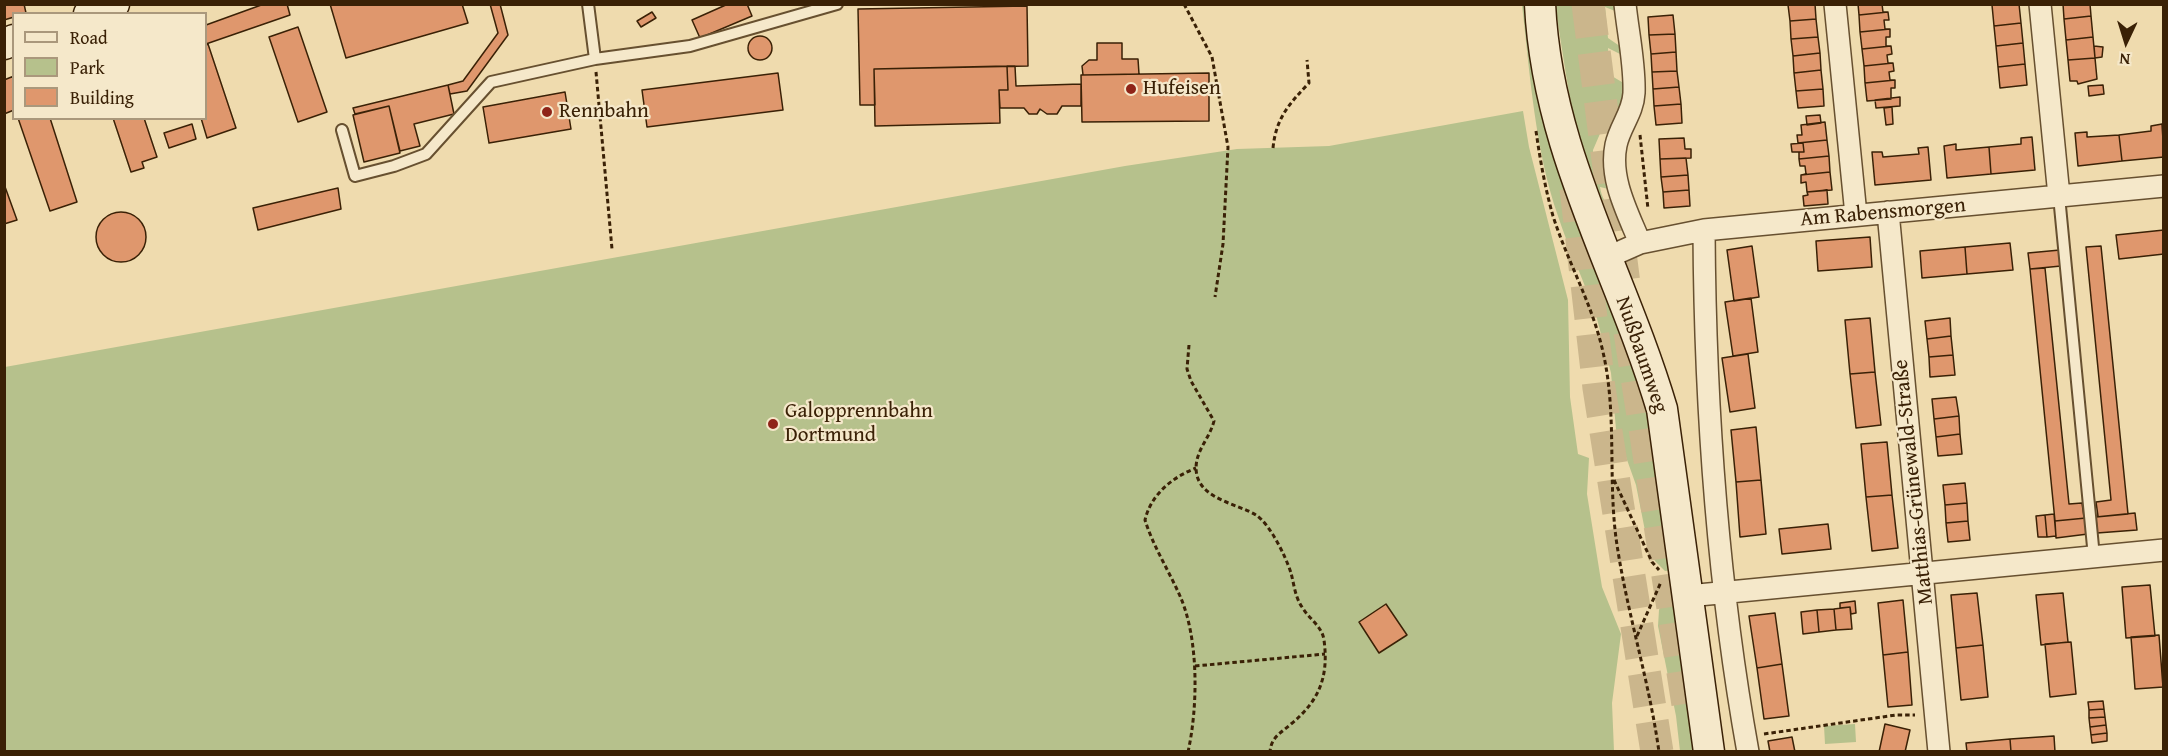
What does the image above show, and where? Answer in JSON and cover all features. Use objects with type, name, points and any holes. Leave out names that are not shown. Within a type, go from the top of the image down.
[{"type":"street","points":[[93,12],[114,4]]},
{"type":"street","name":"Nußbaumweg","points":[[1540,4],[1546,61],[1565,147],[1606,258],[1649,364],[1662,409],[1709,752]]},
{"type":"street","points":[[1625,4],[1634,91],[1632,106],[1616,144],[1615,159],[1619,190],[1647,242]]},
{"type":"street","points":[[1835,4],[1856,215]]},
{"type":"street","points":[[2040,4],[2059,196]]},
{"type":"street","name":"Am Rabensmorgen","points":[[1606,258],[1647,242],[1704,230],[2163,186]]},
{"type":"street","name":"Matthias-Grünewald-Straße","points":[[1888,212],[1938,718],[1939,752]]},
{"type":"street","points":[[1704,230],[1705,363],[1725,593],[1746,744]]},
{"type":"street","points":[[1688,596],[1924,575],[2163,550]]},
{"type":"lane","points":[[588,4],[595,59]]},
{"type":"lane","points":[[342,130],[355,176],[394,166],[426,154],[491,81],[595,59],[690,46],[837,4]]},
{"type":"lane","points":[[2059,196],[2094,557]]},
{"type":"path","points":[[1184,4],[1212,57],[1228,147],[1223,244],[1215,297]]},
{"type":"path","points":[[595,59],[612,249]]},
{"type":"path","points":[[1273,148],[1275,128],[1293,99],[1310,83],[1307,60]]},
{"type":"path","points":[[1534,123],[1553,216],[1588,298],[1603,352],[1611,422],[1612,477],[1618,555],[1659,752]]},
{"type":"path","points":[[1640,132],[1647,242]]},
{"type":"path","points":[[1189,345],[1187,369],[1196,395],[1210,412],[1214,421],[1211,433],[1198,451],[1196,468],[1198,479],[1212,494],[1255,514],[1271,529],[1288,567],[1301,607],[1322,632],[1326,673],[1317,698],[1300,717],[1276,735],[1270,752]]},
{"type":"path","points":[[1188,752],[1195,706],[1195,666],[1181,598],[1145,520],[1165,486],[1196,468]]},
{"type":"path","points":[[1612,477],[1652,562],[1664,575],[1636,638]]},
{"type":"path","points":[[1195,666],[1325,654]]},
{"type":"path","points":[[1746,744],[1896,715],[1938,718]]},
{"type":"green space","points":[[1522,5],[1531,5],[1605,282],[1591,291],[1586,289],[1564,235],[1550,191],[1534,112]]},
{"type":"green space","points":[[1555,5],[1619,5],[1620,13],[1605,7],[1608,38],[1624,49],[1624,56],[1608,48],[1610,75],[1627,85],[1613,134],[1602,129],[1593,150],[1593,165],[1612,180],[1613,190],[1600,187],[1604,200],[1630,231],[1619,230],[1608,224],[1574,125]]},
{"type":"green space","name":"Galopprennbahn Dortmund","points":[[1523,111],[1529,147],[1568,300],[1570,397],[1578,454],[1589,458],[1587,494],[1602,587],[1621,634],[1612,703],[1614,751],[5,752],[5,367],[1125,166],[1237,149],[1329,146]]},
{"type":"green space","points":[[1609,291],[1639,365],[1675,570],[1665,571],[1655,561],[1648,546],[1636,485],[1616,429],[1611,373],[1594,307],[1598,296]]},
{"type":"green space","points":[[1675,583],[1696,751],[1680,751],[1676,716],[1658,626],[1659,610],[1667,584]]},
{"type":"green space","points":[[1855,724],[1856,742],[1825,744],[1824,726]]},
{"type":"building","points":[[4,4],[24,4],[26,12],[12,12],[12,18],[4,20]]},
{"type":"building","points":[[264,4],[287,4],[290,15],[207,44],[207,25]]},
{"type":"building","points":[[330,4],[462,4],[468,23],[346,58]]},
{"type":"building","points":[[490,4],[500,4],[508,35],[467,91],[450,94],[448,85],[463,81],[498,33]]},
{"type":"building","points":[[728,4],[747,4],[752,16],[700,38],[692,20]]},
{"type":"building","points":[[1815,4],[1816,19],[1790,21],[1788,5]]},
{"type":"building","points":[[1858,4],[1882,4],[1883,12],[1888,12],[1859,15]]},
{"type":"building","points":[[2019,4],[2021,23],[1994,26],[1992,5]]},
{"type":"building","points":[[2063,4],[2090,4],[2091,16],[2064,19]]},
{"type":"building","points":[[1027,6],[1028,66],[874,69],[875,105],[860,105],[858,9]]},
{"type":"building","points":[[652,12],[656,18],[641,27],[637,21]]},
{"type":"building","points":[[1888,12],[1889,20],[1884,20],[1885,29],[1890,29],[1860,32],[1859,15]]},
{"type":"building","points":[[1673,15],[1675,34],[1649,35],[1648,17]]},
{"type":"building","points":[[2091,16],[2093,37],[2066,40],[2064,19]]},
{"type":"building","points":[[1816,19],[1818,37],[1791,39],[1790,21]]},
{"type":"building","points":[[2021,23],[2023,43],[1996,46],[1994,26]]},
{"type":"building","points":[[298,27],[327,112],[298,122],[269,37]]},
{"type":"building","points":[[1890,29],[1890,37],[1886,37],[1886,46],[1891,46],[1862,49],[1860,32]]},
{"type":"building","points":[[1675,34],[1676,52],[1651,54],[1649,35]]},
{"type":"building","points":[[760,36],[769,39],[772,48],[769,57],[760,60],[751,57],[748,48],[751,39]]},
{"type":"building","points":[[1818,37],[1820,53],[1793,56],[1791,39]]},
{"type":"building","points":[[2093,37],[2095,58],[2068,60],[2066,40]]},
{"type":"building","points":[[1097,43],[1122,43],[1122,59],[1138,59],[1139,74],[1083,75],[1082,66],[1089,60],[1097,60]]},
{"type":"building","points":[[2023,43],[2025,64],[1998,67],[1996,46]]},
{"type":"building","points":[[207,44],[236,128],[207,138],[202,120],[207,120]]},
{"type":"building","points":[[1891,46],[1892,54],[1887,55],[1888,63],[1893,63],[1864,66],[1862,49]]},
{"type":"building","points":[[2094,46],[2103,47],[2102,57],[2095,58]]},
{"type":"building","points":[[1676,52],[1677,71],[1652,72],[1651,54]]},
{"type":"building","points":[[1820,53],[1821,70],[1794,73],[1793,56]]},
{"type":"building","points":[[2095,58],[2097,79],[2078,84],[2077,81],[2070,81],[2068,60]]},
{"type":"building","points":[[1893,63],[1894,71],[1889,72],[1890,80],[1895,80],[1865,83],[1864,66]]},
{"type":"building","points":[[2025,64],[2027,85],[2000,88],[1998,67]]},
{"type":"building","points":[[1007,66],[1008,90],[999,90],[1000,123],[875,126],[874,69]]},
{"type":"building","points":[[1007,66],[1015,66],[1016,86],[1081,84],[1081,106],[1062,106],[1057,114],[1047,114],[1040,109],[1037,114],[1029,114],[1024,108],[1000,108],[999,90],[1008,90]]},
{"type":"building","points":[[1821,70],[1823,89],[1796,91],[1794,73]]},
{"type":"building","points":[[1677,71],[1679,87],[1653,89],[1652,72]]},
{"type":"building","points":[[778,73],[783,110],[647,127],[642,90]]},
{"type":"building","points":[[1209,73],[1209,121],[1082,122],[1081,75]]},
{"type":"building","points":[[12,77],[12,111],[4,114],[4,80]]},
{"type":"building","points":[[1895,80],[1895,88],[1891,88],[1891,99],[1867,101],[1865,83]]},
{"type":"building","points":[[448,85],[454,114],[414,124],[420,146],[400,151],[389,106],[355,114],[353,108]]},
{"type":"building","points":[[2103,85],[2104,94],[2089,96],[2088,86]]},
{"type":"building","points":[[1679,87],[1681,104],[1654,106],[1653,89]]},
{"type":"building","points":[[1823,89],[1824,106],[1798,108],[1796,91]]},
{"type":"building","points":[[565,92],[571,129],[489,143],[483,107]]},
{"type":"building","points":[[1900,97],[1900,106],[1876,108],[1875,100]]},
{"type":"building","points":[[1681,104],[1682,123],[1656,125],[1654,106]]},
{"type":"building","points":[[389,106],[400,153],[364,162],[353,115]]},
{"type":"building","points":[[1892,107],[1893,124],[1886,125],[1884,108]]},
{"type":"building","points":[[1820,115],[1821,123],[1807,125],[1806,116]]},
{"type":"building","points":[[19,120],[51,120],[77,202],[50,211]]},
{"type":"building","points":[[114,120],[145,120],[157,157],[142,162],[144,168],[131,172]]},
{"type":"building","points":[[1825,122],[1827,140],[1798,143],[1797,135],[1802,135],[1801,125]]},
{"type":"building","points":[[192,124],[196,139],[169,148],[164,133]]},
{"type":"building","points":[[2162,124],[2164,157],[2122,161],[2119,135],[2151,131],[2151,126]]},
{"type":"building","points":[[2087,132],[2087,137],[2119,135],[2122,161],[2078,166],[2075,133]]},
{"type":"building","points":[[2032,137],[2035,170],[1991,174],[1989,147],[2021,144],[2021,138]]},
{"type":"building","points":[[1684,138],[1685,149],[1691,149],[1691,158],[1660,159],[1659,139]]},
{"type":"building","points":[[1827,140],[1829,156],[1799,159],[1799,152],[1804,152],[1803,143],[1798,143]]},
{"type":"building","points":[[1803,143],[1804,152],[1792,152],[1791,144]]},
{"type":"building","points":[[1956,144],[1956,150],[1989,147],[1991,174],[1947,178],[1944,146]]},
{"type":"building","points":[[1928,147],[1931,180],[1875,185],[1872,152],[1882,152],[1883,157],[1919,154],[1918,148]]},
{"type":"building","points":[[1829,156],[1830,172],[1801,175],[1806,174],[1805,166],[1800,166],[1799,159]]},
{"type":"building","points":[[1686,158],[1688,175],[1661,177],[1660,159]]},
{"type":"building","points":[[1830,172],[1832,190],[1807,192],[1806,182],[1801,183],[1801,175]]},
{"type":"building","points":[[1688,175],[1689,190],[1663,192],[1661,177]]},
{"type":"building","points":[[4,184],[17,220],[4,224]]},
{"type":"building","points":[[338,188],[341,209],[258,230],[253,208]]},
{"type":"building","points":[[1689,190],[1690,206],[1664,208],[1663,192]]},
{"type":"building","points":[[1827,190],[1828,204],[1804,206],[1803,196],[1808,195],[1807,192]]},
{"type":"building","points":[[116,212],[126,212],[139,219],[146,232],[146,242],[139,255],[126,262],[116,262],[107,258],[100,251],[96,242],[96,232],[100,223],[107,216]]},
{"type":"building","points":[[2164,230],[2164,254],[2119,259],[2116,235]]},
{"type":"building","points":[[1870,237],[1872,267],[1818,271],[1816,241]]},
{"type":"building","points":[[2010,243],[2013,270],[1967,274],[1965,247]]},
{"type":"building","points":[[1752,246],[1759,297],[1734,301],[1727,250]]},
{"type":"building","points":[[2101,246],[2128,514],[2096,517],[2098,516],[2096,502],[2111,500],[2086,247]]},
{"type":"building","points":[[1965,247],[1967,274],[1922,278],[1920,251]]},
{"type":"building","points":[[2060,250],[2061,266],[2030,269],[2028,253]]},
{"type":"building","points":[[2045,268],[2069,504],[2082,503],[2086,518],[2055,521],[2030,269]]},
{"type":"building","points":[[1751,298],[1758,352],[1733,356],[1725,302]]},
{"type":"building","points":[[1870,318],[1875,372],[1850,374],[1845,320]]},
{"type":"building","points":[[1950,318],[1951,336],[1927,339],[1925,321]]},
{"type":"building","points":[[1951,336],[1953,355],[1929,357],[1927,339]]},
{"type":"building","points":[[1748,354],[1755,408],[1730,412],[1722,358]]},
{"type":"building","points":[[1953,355],[1955,375],[1930,377],[1929,357]]},
{"type":"building","points":[[1875,372],[1881,425],[1856,428],[1850,374]]},
{"type":"building","points":[[1956,397],[1959,416],[1934,419],[1932,399]]},
{"type":"building","points":[[1959,416],[1960,434],[1936,437],[1934,419]]},
{"type":"building","points":[[1756,427],[1761,480],[1736,482],[1731,430]]},
{"type":"building","points":[[1960,434],[1962,454],[1938,456],[1936,437]]},
{"type":"building","points":[[1887,442],[1892,495],[1866,497],[1861,444]]},
{"type":"building","points":[[1761,480],[1766,534],[1740,537],[1736,482]]},
{"type":"building","points":[[1965,483],[1967,503],[1945,505],[1943,485]]},
{"type":"building","points":[[1892,495],[1898,548],[1872,551],[1866,497]]},
{"type":"building","points":[[1967,503],[1968,521],[1946,523],[1945,505]]},
{"type":"building","points":[[2135,513],[2137,530],[2097,533],[2096,517]]},
{"type":"building","points":[[2054,514],[2056,536],[2047,537],[2045,515]]},
{"type":"building","points":[[2045,515],[2047,537],[2038,537],[2036,516]]},
{"type":"building","points":[[2086,518],[2088,534],[2056,538],[2055,521]]},
{"type":"building","points":[[1968,521],[1970,540],[1948,542],[1946,523]]},
{"type":"building","points":[[1828,524],[1831,549],[1782,554],[1779,529]]},
{"type":"building","points":[[2150,585],[2155,636],[2126,638],[2122,587]]},
{"type":"building","points":[[1977,593],[1983,645],[1956,648],[1951,595]]},
{"type":"building","points":[[2063,593],[2068,642],[2041,645],[2036,595]]},
{"type":"building","points":[[1903,600],[1908,652],[1883,655],[1878,603]]},
{"type":"building","points":[[1855,601],[1856,613],[1851,614],[1850,607],[1840,608],[1840,603]]},
{"type":"building","points":[[1386,604],[1407,635],[1379,653],[1359,622]]},
{"type":"building","points":[[1850,607],[1852,629],[1836,630],[1834,609]]},
{"type":"building","points":[[1834,609],[1836,630],[1819,632],[1817,610]]},
{"type":"building","points":[[1817,610],[1819,632],[1803,634],[1801,612]]},
{"type":"building","points":[[1775,613],[1782,664],[1757,668],[1749,616]]},
{"type":"building","points":[[2159,635],[2163,687],[2135,689],[2131,637]]},
{"type":"building","points":[[2071,642],[2076,694],[2050,697],[2045,644]]},
{"type":"building","points":[[1983,645],[1988,697],[1961,700],[1956,648]]},
{"type":"building","points":[[1908,652],[1912,705],[1888,707],[1883,655]]},
{"type":"building","points":[[1782,664],[1789,716],[1764,719],[1757,668]]},
{"type":"building","points":[[2103,701],[2104,709],[2089,710],[2088,702]]},
{"type":"building","points":[[2104,709],[2105,717],[2089,718],[2089,710]]},
{"type":"building","points":[[2105,717],[2106,725],[2090,727],[2089,718]]},
{"type":"building","points":[[1885,724],[1910,730],[1905,752],[1879,752]]},
{"type":"building","points":[[2106,725],[2107,733],[2091,735],[2090,727]]},
{"type":"building","points":[[2107,733],[2107,741],[2092,743],[2091,735]]},
{"type":"building","points":[[2054,736],[2055,752],[2011,752],[2010,739]]},
{"type":"building","points":[[1792,737],[1795,752],[1770,752],[1768,741]]},
{"type":"building","points":[[2010,739],[2011,752],[1967,752],[1966,743]]},
{"type":"tunnel","points":[[1588,4],[1624,284]]},
{"type":"tunnel","points":[[1576,188],[1599,388],[1657,752]]},
{"type":"tunnel","points":[[1630,332],[1689,711]]},
{"type":"place","name":"Hufeisen","points":[[1131,89]]},
{"type":"place","name":"Rennbahn","points":[[547,112]]},
{"type":"place","name":"Galopprennbahn Dortmund","points":[[773,424]]}]
